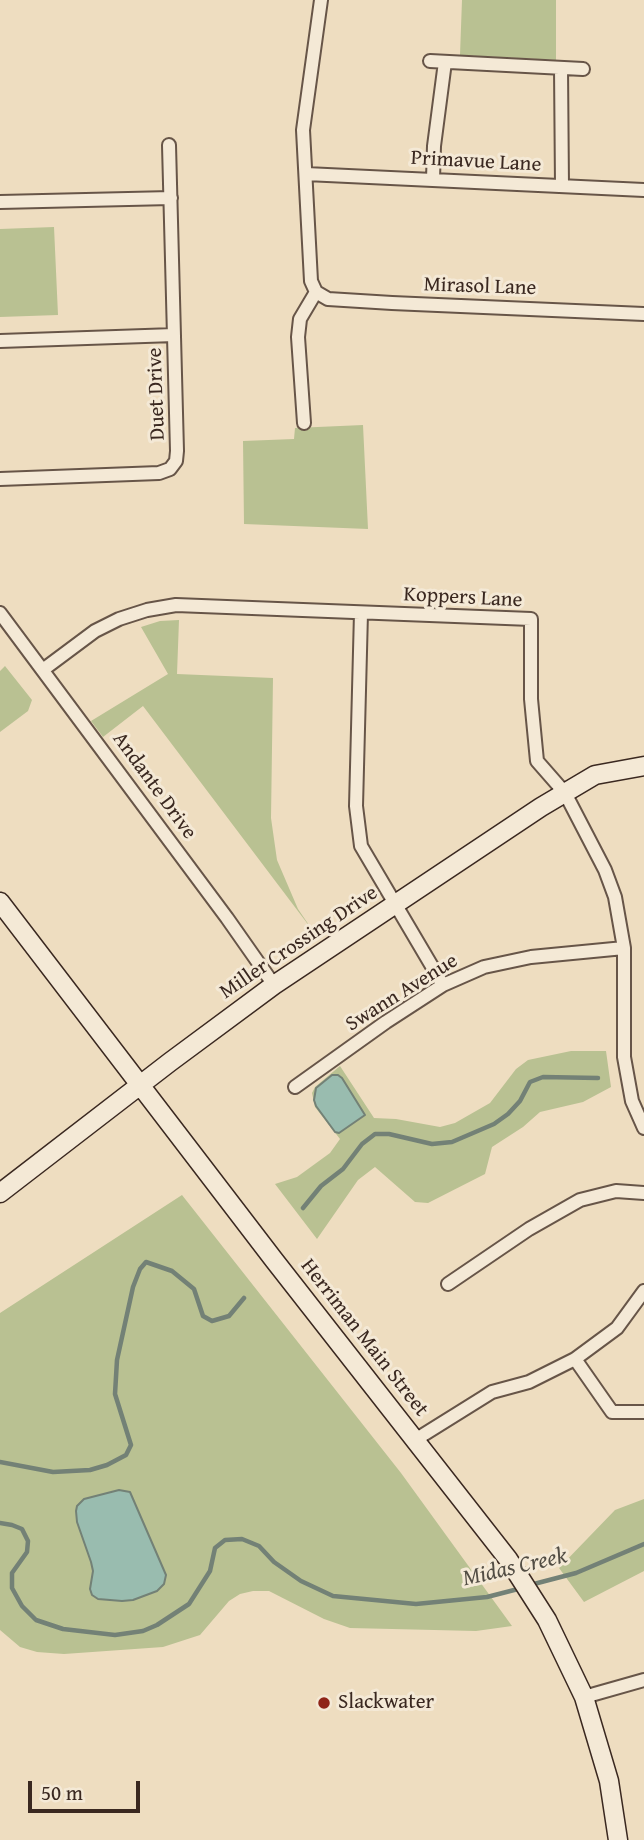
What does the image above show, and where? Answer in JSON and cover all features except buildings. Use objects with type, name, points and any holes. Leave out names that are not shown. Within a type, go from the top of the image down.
[{"type":"main road","name":"Miller Crossing Drive","points":[[0,1193],[274,985],[396,904],[595,775],[644,766]]},
{"type":"main road","name":"Herriman Main Street","points":[[0,902],[139,1086],[508,1559],[547,1620],[584,1698],[609,1781],[618,1840]]},
{"type":"street","points":[[304,422],[298,337],[300,318],[316,292],[312,281],[303,130],[321,0]]},
{"type":"street","points":[[430,61],[583,69]]},
{"type":"street","points":[[433,179],[434,146],[445,62]]},
{"type":"street","points":[[561,68],[562,186]]},
{"type":"street","name":"Duet Drive","points":[[0,479],[159,472],[170,469],[176,461],[169,145]]},
{"type":"street","name":"Primavue Lane","points":[[306,174],[644,190]]},
{"type":"street","points":[[0,202],[171,198]]},
{"type":"street","name":"Mirasol Lane","points":[[316,292],[328,299],[644,314]]},
{"type":"street","points":[[0,341],[174,335]]},
{"type":"street","name":"Koppers Lane","points":[[44,669],[95,631],[119,619],[176,605],[531,619],[531,699],[537,761],[565,793],[605,870],[615,897],[624,948],[624,1057],[632,1101],[644,1128]]},
{"type":"street","name":"Andante Drive","points":[[0,613],[44,669],[274,985]]},
{"type":"street","points":[[361,613],[356,806],[361,846],[443,985]]},
{"type":"street","name":"Swann Avenue","points":[[295,1087],[443,985],[484,967],[531,957],[624,948]]},
{"type":"street","points":[[448,1284],[529,1229],[580,1200],[616,1191],[644,1193]]},
{"type":"street","points":[[415,1440],[492,1392],[529,1382],[575,1359],[617,1328],[644,1291]]},
{"type":"street","points":[[575,1359],[612,1412],[644,1412]]},
{"type":"street","points":[[584,1698],[644,1680]]},
{"type":"green space","points":[[462,0],[556,0],[556,60],[460,55]]},
{"type":"green space","points":[[54,227],[58,315],[0,317],[0,229]]},
{"type":"green space","points":[[363,425],[368,529],[244,524],[243,441],[294,439],[295,428]]},
{"type":"green space","points":[[179,620],[177,674],[273,678],[271,818],[277,860],[298,909],[313,931],[143,706],[103,737],[91,721],[168,674],[141,627],[160,621]]},
{"type":"green space","points":[[5,666],[32,700],[28,711],[0,732],[0,671]]},
{"type":"green space","points":[[571,1051],[606,1051],[611,1087],[583,1102],[540,1112],[523,1127],[492,1147],[485,1174],[428,1203],[415,1202],[375,1167],[358,1180],[317,1239],[275,1184],[297,1177],[330,1153],[340,1139],[315,1107],[312,1093],[315,1087],[340,1066],[374,1118],[440,1127],[455,1123],[490,1103],[516,1069],[528,1060]]},
{"type":"green space","points":[[182,1195],[401,1473],[512,1626],[476,1631],[350,1628],[324,1619],[269,1591],[253,1591],[240,1594],[229,1601],[200,1635],[163,1647],[64,1654],[37,1652],[20,1647],[0,1630],[0,1313]]},
{"type":"green space","points":[[644,1499],[644,1571],[584,1602],[559,1568],[615,1510]]},
{"type":"shaded area","points":[[332,1075],[342,1078],[365,1115],[339,1133],[335,1132],[314,1100],[316,1088]]},
{"type":"shaded area","points":[[119,1490],[130,1492],[166,1575],[164,1584],[157,1591],[122,1601],[98,1599],[92,1595],[90,1589],[93,1571],[76,1511],[84,1499]]},
{"type":"waterway","points":[[303,1208],[321,1186],[343,1169],[362,1144],[375,1134],[389,1134],[432,1144],[452,1142],[494,1124],[508,1114],[520,1101],[530,1082],[543,1077],[598,1078]]},
{"type":"waterway","points":[[0,1462],[53,1472],[90,1470],[126,1455],[131,1445],[115,1394],[117,1360],[133,1287],[146,1262],[172,1271],[194,1289],[203,1316],[212,1321],[229,1316],[244,1298]]},
{"type":"waterway","name":"Midas Creek","points":[[0,1523],[22,1529],[28,1541],[27,1552],[12,1573],[12,1588],[22,1606],[36,1620],[63,1629],[115,1635],[143,1631],[157,1625],[189,1604],[210,1571],[215,1548],[225,1540],[242,1539],[259,1546],[274,1562],[301,1581],[333,1596],[416,1604],[487,1597],[522,1588]]},
{"type":"waterway","name":"Midas Creek","points":[[530,1585],[576,1573],[644,1544]]},
{"type":"place","name":"Slackwater","points":[[324,1703]]}]
